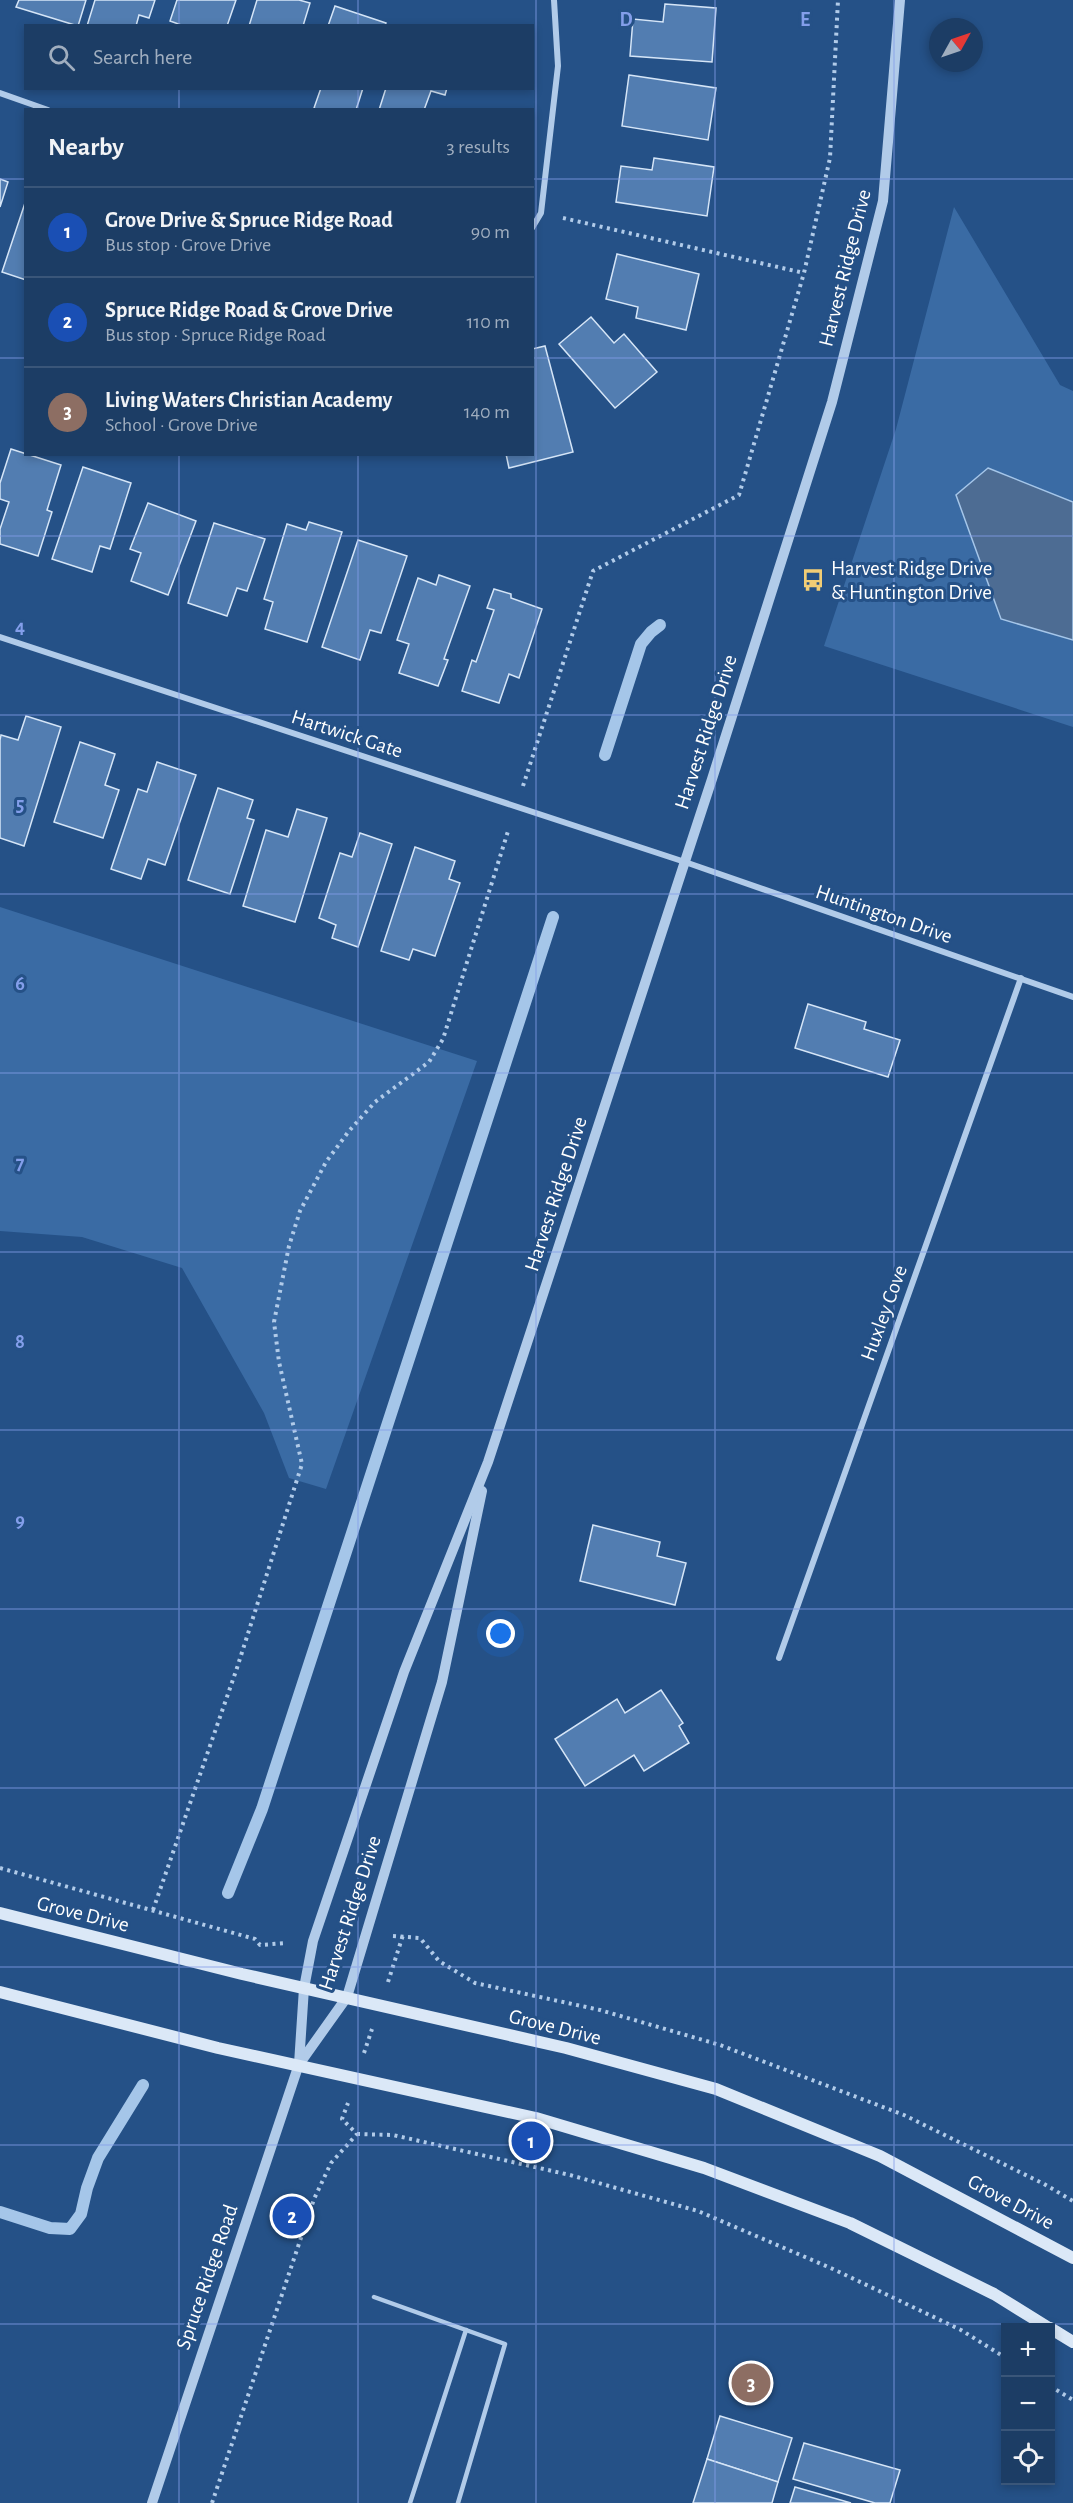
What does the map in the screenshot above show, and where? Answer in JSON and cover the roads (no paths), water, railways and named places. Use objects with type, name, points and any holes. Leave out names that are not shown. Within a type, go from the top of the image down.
[{"type":"main road","name":"Grove Drive","points":[[0,1913],[304,1988],[566,2048],[716,2090],[880,2156],[1073,2258]]},
{"type":"main road","points":[[0,1992],[218,2048],[536,2118],[704,2168],[850,2223],[993,2294],[1042,2323]]},
{"type":"main road","points":[[1055,2331],[1073,2342]]},
{"type":"street","points":[[534,224],[540,213],[558,66],[554,0]]},
{"type":"street","name":"Harvest Ridge Drive","points":[[299,2064],[304,1988],[313,1941],[404,1672],[488,1462],[685,862],[832,402],[883,201],[900,0]]},
{"type":"street","points":[[0,93],[42,108]]},
{"type":"street","name":"Hartwick Gate","points":[[0,637],[685,862]]},
{"type":"street","name":"Huntington Drive","points":[[685,862],[1073,997]]},
{"type":"street","name":"Huxley Cove","points":[[779,1658],[1021,978]]},
{"type":"street","name":"Harvest Ridge Drive","points":[[299,2064],[347,1997],[442,1682],[488,1462]]},
{"type":"street","name":"Spruce Ridge Road","points":[[152,2503],[299,2064]]},
{"type":"lane","points":[[374,2297],[505,2344],[458,2503]]},
{"type":"lane","points":[[410,2503],[466,2330]]},
{"type":"waterway","points":[[605,755],[641,644],[660,625]]},
{"type":"waterway","points":[[228,1893],[262,1809],[553,917]]},
{"type":"waterway","points":[[0,2212],[50,2228],[70,2229],[81,2214],[87,2188],[98,2158],[143,2085]]},
{"type":"place","name":"Harvest Ridge Drive & Huntington Drive","points":[[813,580]]},
{"type":"place","name":"Grove Drive & Spruce Ridge Road","points":[[531,2141]]},
{"type":"place","name":"Spruce Ridge Road & Grove Drive","points":[[292,2216]]},
{"type":"place","name":"Living Waters Christian Academy","points":[[751,2383]]}]
